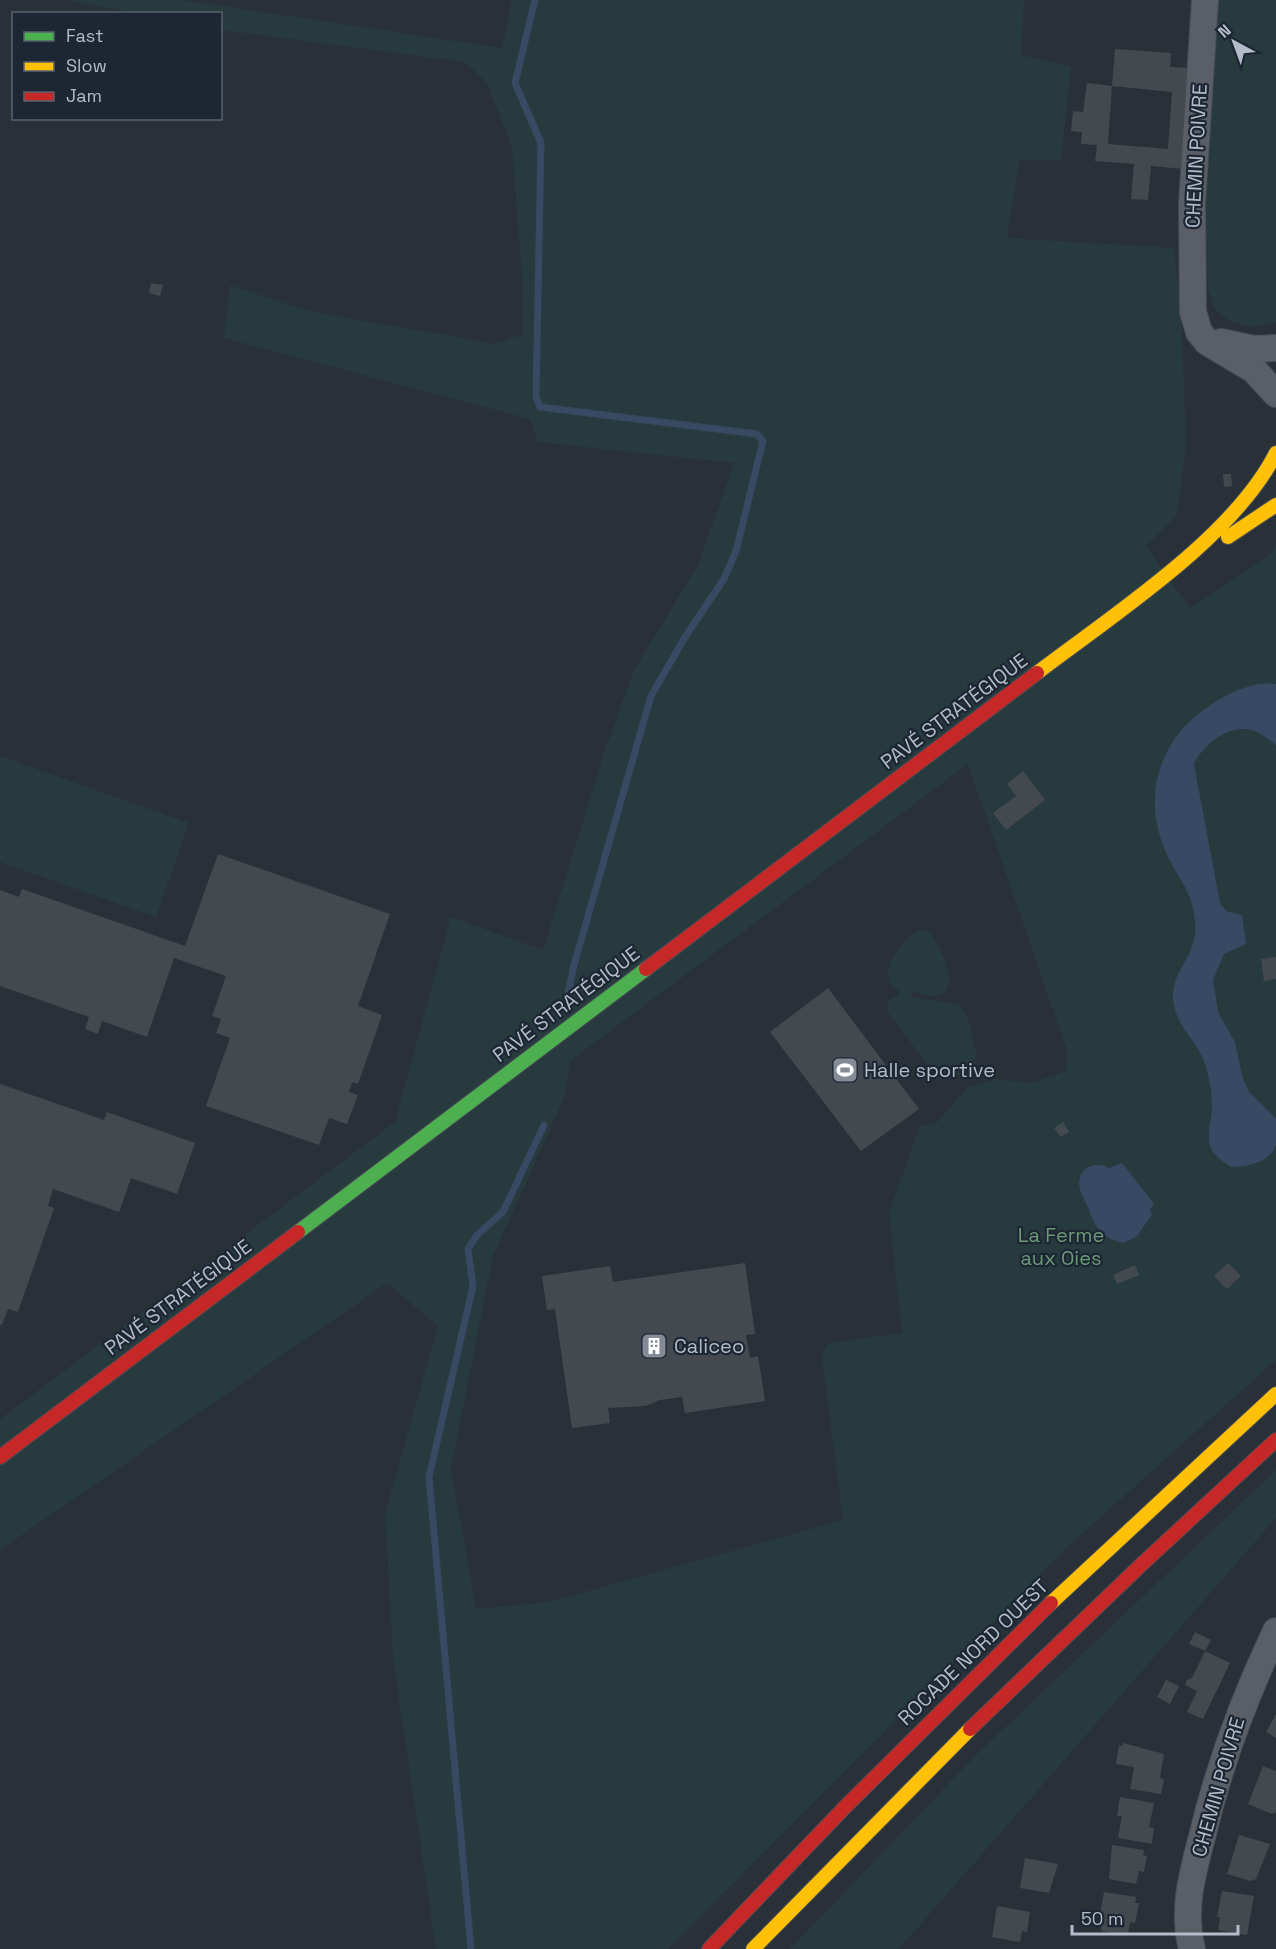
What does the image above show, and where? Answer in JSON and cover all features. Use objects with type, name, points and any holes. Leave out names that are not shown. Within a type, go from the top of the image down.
[{"type":"main road","name":"PAVÉ STRATÉGIQUE","points":[[1156,583],[1249,495],[1262,479],[1276,453]]},
{"type":"main road","name":"PAVÉ STRATÉGIQUE","points":[[0,1457],[1156,583],[1276,505]]},
{"type":"main road","name":"ROCADE NORD OUEST","points":[[709,1949],[971,1681],[1184,1477],[1276,1394]]},
{"type":"main road","points":[[753,1949],[986,1714],[1157,1548],[1276,1440]]},
{"type":"street","name":"CHEMIN POIVRE","points":[[1205,0],[1192,204],[1193,312],[1199,332],[1207,342],[1254,370],[1276,394]]},
{"type":"street","points":[[1193,312],[1204,331],[1224,343],[1254,349],[1276,348]]},
{"type":"street","name":"CHEMIN POIVRE","points":[[1192,1949],[1187,1927],[1188,1900],[1207,1814],[1233,1728],[1276,1631]]},
{"type":"green space","name":"La Ferme aux Oies","points":[[65,0],[182,0],[502,48],[512,0],[1024,0],[1021,55],[1071,67],[1061,160],[1020,160],[1007,238],[1174,248],[1181,310],[1186,444],[1177,515],[1146,546],[1190,608],[1269,555],[1276,545],[1276,1360],[1074,1541],[668,1949],[436,1949],[393,1658],[385,1514],[438,1326],[387,1283],[0,1550],[0,1419],[395,1122],[451,917],[543,950],[605,750],[634,670],[698,565],[734,463],[538,442],[530,419],[224,338],[230,285],[309,311],[495,344],[523,334],[523,290],[512,147],[487,83],[465,62],[222,30],[222,12],[131,12]],"holes":[[[968,764],[1067,1050],[1066,1071],[1031,1083],[996,1079],[967,1088],[935,1124],[920,1126],[889,1212],[902,1333],[828,1343],[822,1356],[843,1520],[549,1602],[476,1609],[451,1468],[493,1256],[565,1096],[570,1061]]]},
{"type":"green space","points":[[1216,0],[1276,0],[1276,323],[1250,327],[1230,321],[1215,310],[1208,289],[1204,170]]},
{"type":"green space","points":[[0,756],[189,823],[156,917],[0,862]]},
{"type":"green space","points":[[919,930],[929,931],[943,955],[949,976],[944,992],[936,996],[913,992],[912,997],[959,1004],[969,1023],[977,1056],[970,1066],[950,1079],[938,1079],[887,1011],[887,1004],[891,998],[898,997],[899,991],[888,976],[892,959],[904,942]]},
{"type":"green space","points":[[1276,1470],[1276,1518],[899,1949],[790,1949],[977,1754]]},
{"type":"water","points":[[1276,684],[1276,745],[1254,731],[1234,730],[1210,743],[1194,764],[1220,903],[1226,911],[1242,915],[1246,944],[1224,954],[1213,980],[1218,1012],[1235,1042],[1243,1079],[1249,1092],[1276,1119],[1276,1144],[1269,1156],[1258,1163],[1231,1167],[1212,1151],[1209,1133],[1212,1103],[1207,1072],[1198,1048],[1176,1014],[1173,993],[1193,943],[1195,921],[1189,895],[1161,839],[1156,818],[1155,798],[1157,779],[1163,760],[1185,726],[1209,706],[1227,695],[1246,687]]},
{"type":"water","points":[[1122,1163],[1154,1204],[1150,1210],[1152,1215],[1137,1236],[1124,1243],[1105,1236],[1097,1227],[1079,1183],[1082,1173],[1090,1166],[1099,1165],[1109,1168]]},
{"type":"building","points":[[1115,49],[1171,53],[1170,67],[1190,68],[1184,169],[1151,166],[1148,200],[1131,199],[1134,164],[1095,161],[1097,145],[1081,144],[1082,132],[1071,131],[1073,111],[1083,112],[1087,83],[1112,86]],"holes":[[[1112,86],[1172,92],[1168,149],[1108,144]]]},
{"type":"building","points":[[151,283],[163,285],[160,296],[149,293]]},
{"type":"building","points":[[1223,474],[1231,474],[1232,486],[1224,487]]},
{"type":"building","points":[[1023,771],[1045,800],[1006,830],[993,813],[1016,796],[1007,784]]},
{"type":"building","points":[[218,854],[390,914],[358,1006],[382,1015],[358,1084],[352,1082],[349,1092],[358,1095],[347,1124],[329,1118],[319,1145],[206,1106],[230,1038],[216,1033],[221,1019],[212,1016],[226,976],[174,958],[147,1037],[102,1021],[98,1034],[85,1029],[89,1017],[0,986],[0,890],[19,897],[22,889],[185,946]]},
{"type":"building","points":[[1276,957],[1276,979],[1264,981],[1261,959]]},
{"type":"building","name":"Halle sportive","points":[[828,988],[919,1109],[861,1151],[770,1032]]},
{"type":"building","points":[[0,1084],[104,1120],[107,1112],[195,1143],[177,1194],[131,1178],[119,1212],[53,1189],[48,1206],[54,1208],[18,1312],[8,1309],[2,1325],[0,1324]]},
{"type":"building","points":[[1063,1122],[1069,1132],[1061,1137],[1054,1128]]},
{"type":"building","name":"Caliceo","points":[[745,1263],[755,1334],[746,1335],[750,1358],[758,1356],[765,1401],[685,1413],[682,1397],[660,1400],[646,1406],[608,1408],[610,1423],[572,1428],[555,1309],[547,1310],[542,1276],[610,1266],[613,1282]]},
{"type":"building","points":[[1228,1263],[1241,1276],[1227,1289],[1214,1276]]},
{"type":"building","points":[[1135,1265],[1139,1275],[1117,1284],[1113,1275]]},
{"type":"building","points":[[1195,1632],[1211,1640],[1205,1651],[1189,1644]]},
{"type":"building","points":[[1205,1651],[1230,1663],[1203,1719],[1187,1712],[1197,1691],[1185,1685],[1187,1680],[1192,1678]]},
{"type":"building","points":[[1166,1680],[1179,1686],[1170,1704],[1157,1697]]},
{"type":"building","points":[[1276,1714],[1276,1738],[1266,1732]]},
{"type":"building","points":[[1123,1743],[1164,1754],[1160,1778],[1164,1779],[1161,1794],[1130,1789],[1134,1767],[1116,1764],[1119,1745],[1123,1746]]},
{"type":"building","points":[[1263,1766],[1276,1771],[1276,1812],[1272,1814],[1248,1804]]},
{"type":"building","points":[[1120,1797],[1154,1803],[1149,1827],[1154,1828],[1152,1844],[1118,1838],[1122,1816],[1117,1816]]},
{"type":"building","points":[[1239,1835],[1270,1844],[1256,1879],[1251,1881],[1227,1874]]},
{"type":"building","points":[[1112,1845],[1144,1850],[1143,1855],[1147,1856],[1144,1872],[1139,1871],[1136,1884],[1109,1879]]},
{"type":"building","points":[[1025,1858],[1058,1864],[1049,1893],[1020,1888]]},
{"type":"building","points":[[1222,1891],[1254,1896],[1247,1935],[1218,1930],[1220,1917],[1217,1917]]},
{"type":"building","points":[[1104,1892],[1136,1897],[1135,1903],[1139,1903],[1135,1923],[1130,1922],[1128,1935],[1101,1931],[1102,1921],[1099,1920]]},
{"type":"building","points":[[997,1906],[1030,1912],[1027,1932],[1022,1931],[1020,1942],[992,1937]]},
{"type":"waterway","points":[[535,0],[515,83],[541,143],[536,397],[540,407],[757,434],[763,441],[736,551],[724,579],[685,637],[651,696],[574,965],[568,994]]},
{"type":"waterway","points":[[471,1949],[429,1477],[473,1286],[468,1249],[477,1235],[503,1212],[544,1125]]},
{"type":"traffic: fast","points":[[298,1232],[646,969]]},
{"type":"traffic: slow","points":[[1037,673],[1135,600],[1202,545],[1257,484],[1276,453]]},
{"type":"traffic: slow","points":[[1228,537],[1276,505]]},
{"type":"traffic: slow","points":[[1051,1603],[1276,1394]]},
{"type":"traffic: slow","points":[[753,1949],[970,1729]]},
{"type":"traffic: jam","points":[[646,969],[1037,673]]},
{"type":"traffic: jam","points":[[0,1457],[298,1232]]},
{"type":"traffic: jam","points":[[970,1729],[1142,1564],[1276,1440]]},
{"type":"traffic: jam","points":[[709,1949],[846,1806],[1051,1603]]},
{"type":"place","name":"Halle sportive","points":[[845,1070]]},
{"type":"place","name":"Caliceo","points":[[654,1346]]}]
